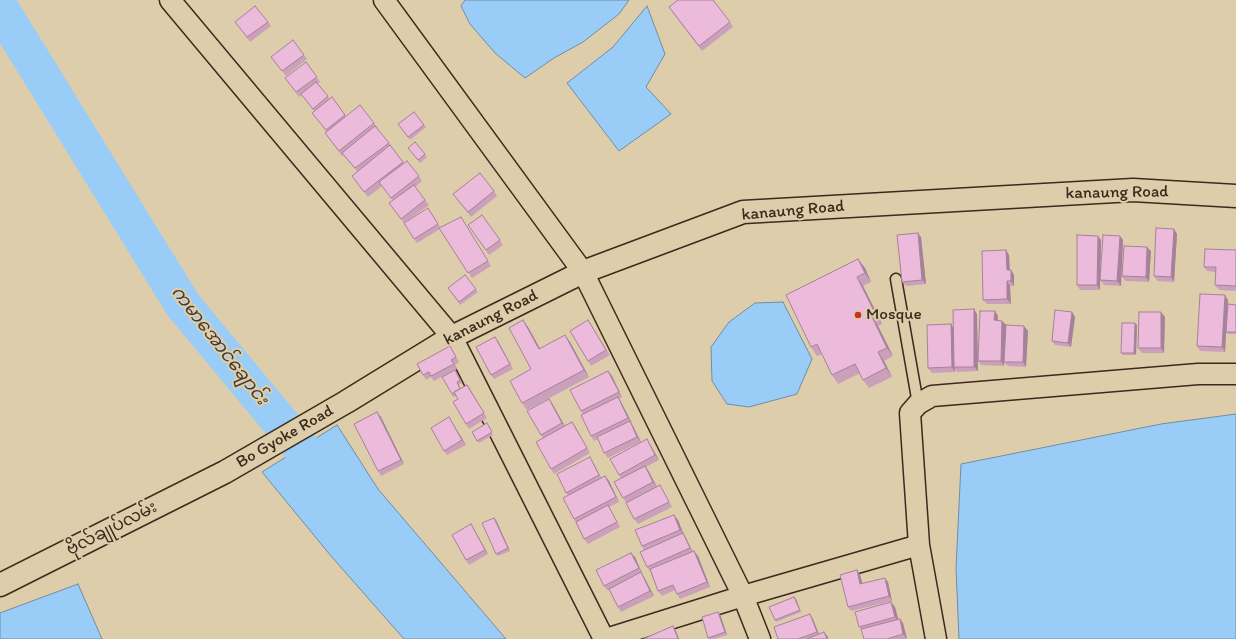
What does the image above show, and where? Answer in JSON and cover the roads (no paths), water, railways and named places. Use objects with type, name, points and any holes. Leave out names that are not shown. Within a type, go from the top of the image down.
[{"type":"street","points":[[170,0],[452,337],[605,639],[742,596],[919,545]]},
{"type":"street","points":[[384,0],[583,272],[742,596],[760,639]]},
{"type":"street","name":"kanaung Road","points":[[346,402],[452,337],[583,272],[743,212],[1133,190],[1236,196]]},
{"type":"street","points":[[936,639],[919,545],[910,413],[918,404],[932,396],[1198,374],[1236,374]]},
{"type":"street","name":"Bo Gyoke Road","points":[[225,472],[346,402]]},
{"type":"street","name":"ဗိုလ်ချုပ်လမ်း","points":[[0,585],[225,472]]},
{"type":"lane","points":[[896,279],[918,404]]},
{"type":"water","points":[[465,0],[629,0],[619,14],[583,42],[554,58],[525,78],[495,53],[470,24],[461,6]]},
{"type":"water","points":[[647,6],[665,54],[646,87],[671,114],[619,151],[567,83],[613,47]]},
{"type":"water","points":[[783,302],[812,359],[797,394],[749,407],[727,404],[712,381],[711,347],[729,322],[755,303]]},
{"type":"water","points":[[1236,414],[1236,639],[959,639],[956,568],[961,464],[1161,424]]},
{"type":"water","points":[[337,425],[378,489],[506,639],[404,639],[331,556],[262,472]]},
{"type":"water","points":[[78,584],[102,639],[0,639],[0,613]]},
{"type":"waterway","name":"ကမာအောင်ချောင်း","points":[[0,8],[183,305],[334,487]]},
{"type":"place","name":"Mosque","points":[[858,315]]}]
